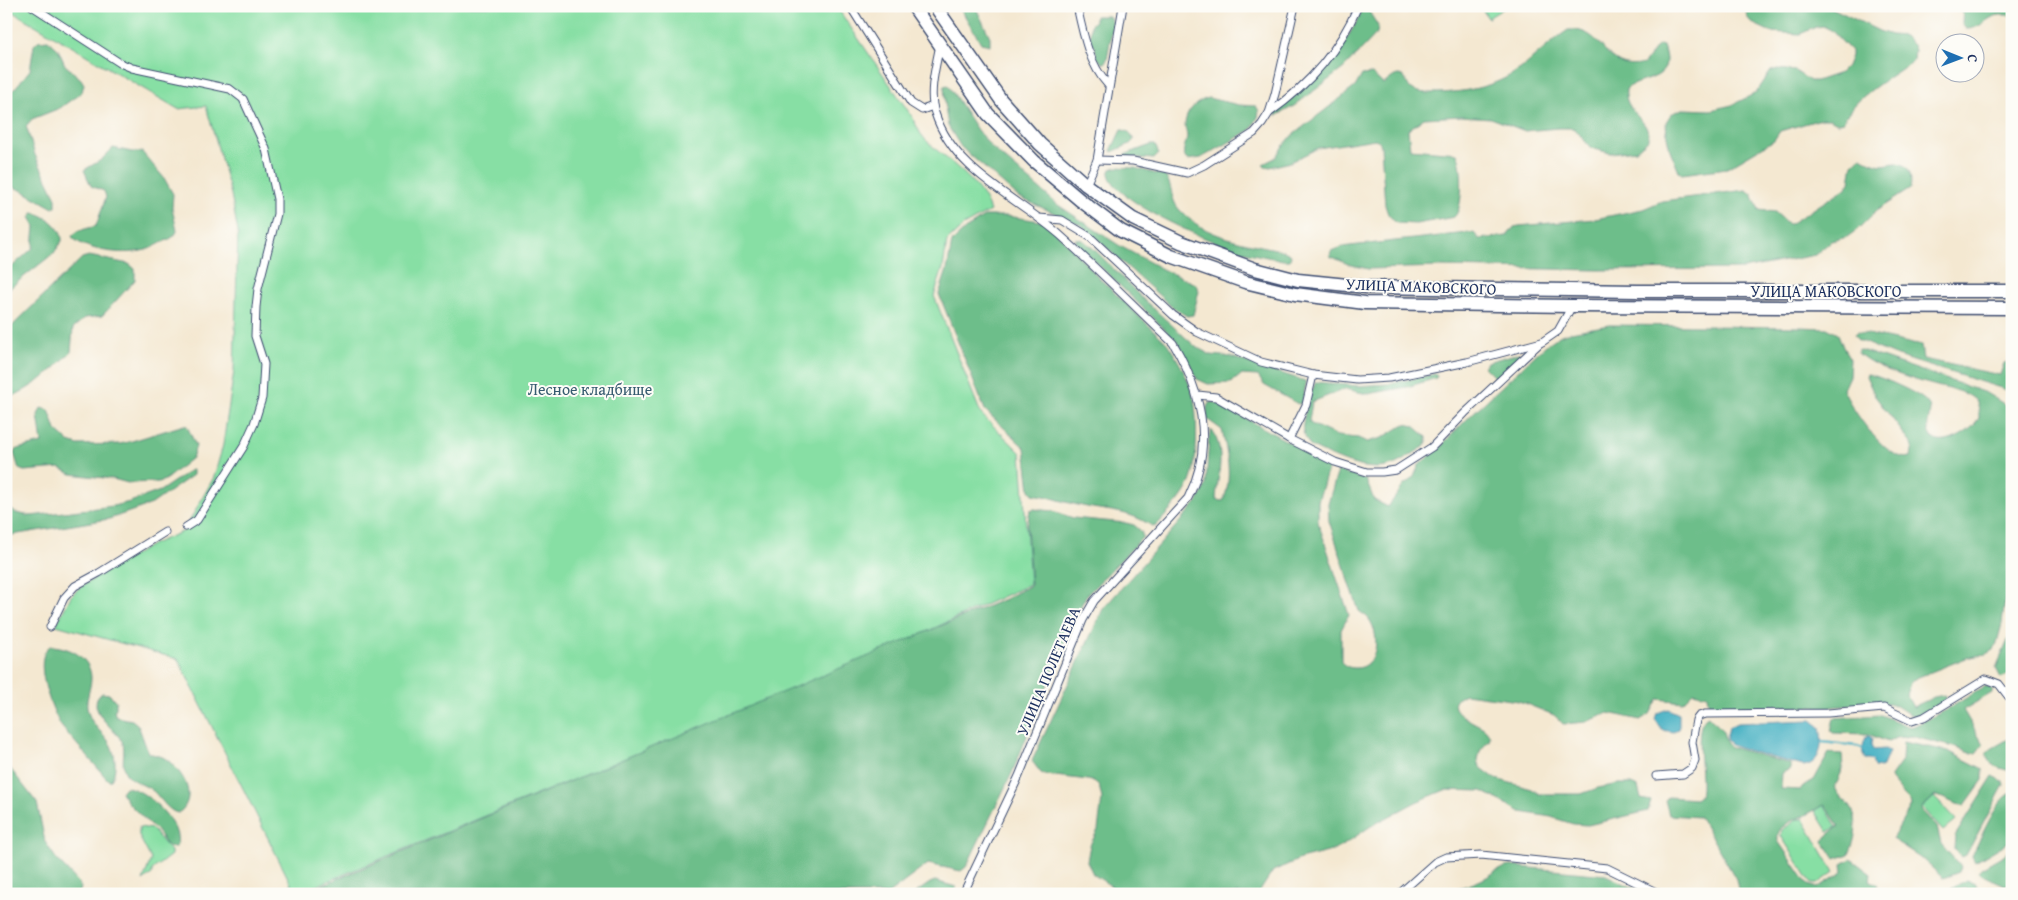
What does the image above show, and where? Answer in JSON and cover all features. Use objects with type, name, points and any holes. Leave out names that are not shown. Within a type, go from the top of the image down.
[{"type":"highway","name":"УЛИЦА МАКОВСКОГО","points":[[913,6],[988,114],[1034,161],[1080,200],[1121,231],[1171,256],[1244,282],[1295,294],[1364,303],[2012,308]]},
{"type":"highway","name":"УЛИЦА МАКОВСКОГО","points":[[935,6],[1001,100],[1040,144],[1086,185],[1133,219],[1181,242],[1255,269],[1298,280],[1334,285],[1637,290],[2012,291]]},
{"type":"street","points":[[32,6],[120,63],[132,68],[230,89],[242,99],[266,149],[277,199],[277,214],[258,289],[256,307],[256,336],[264,364],[262,398],[254,424],[244,446],[197,520],[186,527]]},
{"type":"street","points":[[850,6],[911,103],[922,110],[933,106],[934,80],[940,44]]},
{"type":"street","points":[[1077,6],[1088,51],[1101,77],[1108,85]]},
{"type":"street","points":[[1086,185],[1096,160],[1123,6]]},
{"type":"street","points":[[1096,160],[1133,161],[1186,173],[1204,165],[1254,133],[1269,113],[1295,6]]},
{"type":"street","points":[[1269,113],[1315,75],[1338,46],[1358,6]]},
{"type":"street","name":"УЛИЦА ПОЛЕТАЕВА","points":[[933,106],[940,125],[956,152],[980,175],[1060,235],[1173,342],[1185,363],[1198,395],[1202,444],[1196,482],[1188,498],[1094,601],[1083,620],[1019,776],[963,894]]},
{"type":"street","points":[[1039,218],[1062,220],[1090,237],[1173,315],[1197,332],[1261,362],[1313,375],[1357,380],[1389,378],[1467,362],[1542,342]]},
{"type":"street","points":[[1198,395],[1216,396],[1289,439],[1335,462],[1367,472],[1396,470],[1432,448],[1465,413],[1542,342],[1558,331],[1572,306]]},
{"type":"street","points":[[1289,439],[1306,405],[1313,375]]},
{"type":"street","points":[[50,627],[64,598],[75,586],[165,532]]},
{"type":"street","points":[[1656,776],[1683,774],[1692,768],[1695,760],[1692,742],[1696,720],[1701,715],[1828,713],[1884,708],[1912,721],[1924,717],[1984,680],[1990,680],[1999,684],[2012,701]]},
{"type":"street","points":[[1399,894],[1435,862],[1446,857],[1481,855],[1607,868],[1660,894]]},
{"type":"green space","name":"Лесное кладбище","points":[[6,6],[836,6],[913,118],[922,136],[971,180],[979,189],[990,211],[963,226],[947,241],[943,268],[934,296],[981,414],[1021,453],[1030,584],[878,654],[296,894],[178,659],[56,625],[71,596],[80,587],[153,544],[184,531],[214,477],[223,445],[234,371],[238,232],[231,194],[206,106],[178,109],[6,8]]},
{"type":"green space","points":[[959,6],[975,6],[990,37],[990,45],[981,43]]},
{"type":"green space","points":[[1364,6],[1372,6],[1368,10],[1378,26],[1377,33],[1344,68],[1294,106],[1276,116],[1277,109],[1328,64],[1348,37]]},
{"type":"green space","points":[[1486,6],[1507,6],[1488,18],[1482,9]]},
{"type":"green space","points":[[1745,6],[1828,6],[1879,31],[1891,35],[1904,36],[1913,45],[1915,50],[1914,60],[1864,96],[1855,104],[1843,122],[1837,123],[1830,119],[1821,119],[1780,131],[1774,140],[1727,168],[1682,174],[1679,172],[1670,150],[1667,136],[1666,122],[1671,114],[1682,109],[1711,110],[1732,105],[1756,93],[1771,71],[1778,69],[1795,71],[1810,81],[1816,81],[1840,73],[1847,66],[1851,56],[1851,51],[1831,30],[1823,26],[1800,34],[1771,32],[1752,23],[1747,17]]},
{"type":"green space","points":[[1963,6],[2012,6],[2012,16],[1992,17],[1978,26],[1966,29],[1962,24]]},
{"type":"green space","points":[[1095,16],[1109,16],[1113,24],[1105,63],[1102,63],[1097,58],[1095,47],[1090,40],[1091,24],[1095,21]]},
{"type":"green space","points":[[1568,30],[1581,31],[1590,36],[1620,63],[1630,66],[1644,64],[1656,47],[1659,45],[1663,46],[1666,58],[1662,72],[1626,89],[1628,104],[1648,132],[1649,139],[1636,150],[1610,153],[1591,148],[1574,128],[1525,131],[1491,118],[1461,116],[1424,118],[1408,130],[1410,149],[1457,153],[1462,186],[1460,205],[1454,217],[1416,224],[1396,223],[1388,214],[1385,205],[1381,146],[1379,141],[1375,139],[1318,148],[1290,162],[1270,167],[1263,164],[1275,158],[1294,134],[1355,87],[1362,75],[1372,74],[1383,84],[1399,75],[1405,79],[1411,89],[1422,92],[1443,93],[1475,89],[1505,78],[1517,71]]},
{"type":"green space","points":[[48,40],[58,49],[65,65],[84,84],[82,92],[60,108],[32,119],[26,126],[35,155],[56,198],[56,206],[53,208],[6,184],[6,99],[30,70],[34,45],[38,41]]},
{"type":"green space","points":[[948,85],[977,130],[992,148],[1058,205],[1120,246],[1164,270],[1196,284],[1199,291],[1193,315],[1187,316],[1172,307],[1081,225],[1018,197],[961,147],[948,126],[944,86]]},
{"type":"green space","points":[[1208,98],[1239,105],[1256,106],[1259,111],[1258,117],[1251,130],[1201,158],[1187,160],[1184,152],[1187,137],[1185,126],[1187,115],[1199,102]]},
{"type":"green space","points":[[1121,130],[1129,132],[1134,140],[1130,144],[1112,152],[1111,151]]},
{"type":"green space","points":[[1155,145],[1159,154],[1154,159],[1126,157],[1124,155]]},
{"type":"green space","points":[[113,148],[142,152],[164,178],[173,194],[172,208],[177,231],[172,238],[146,250],[115,252],[87,246],[73,238],[72,236],[78,231],[96,226],[106,197],[104,191],[91,186],[84,170],[101,160]]},
{"type":"green space","points":[[1861,157],[1883,165],[1902,164],[1910,173],[1910,189],[1876,211],[1847,237],[1831,241],[1815,255],[1743,269],[1598,270],[1441,267],[1368,269],[1348,264],[1330,256],[1331,251],[1341,247],[1467,233],[1474,233],[1479,239],[1507,236],[1514,227],[1519,226],[1595,219],[1643,209],[1662,201],[1746,190],[1752,194],[1759,210],[1775,212],[1790,224],[1846,188],[1850,182],[1853,164]]},
{"type":"green space","points":[[1116,167],[1135,168],[1165,176],[1175,204],[1200,227],[1241,242],[1284,251],[1291,255],[1290,260],[1265,257],[1234,249],[1204,238],[1164,219],[1128,197],[1115,185],[1109,174],[1111,169]]},
{"type":"green space","points":[[33,213],[43,216],[52,222],[60,231],[62,241],[54,253],[6,291],[6,272],[33,248],[35,226],[30,217]]},
{"type":"green space","points":[[985,216],[1007,216],[1047,222],[1096,275],[1167,343],[1178,361],[1188,381],[1195,403],[1195,463],[1193,474],[1184,494],[1157,525],[1152,526],[1125,514],[1033,494],[1030,490],[1025,448],[985,410],[939,294],[947,270],[952,242],[967,228]]},
{"type":"green space","points":[[1076,238],[1083,240],[1096,251],[1143,299],[1196,347],[1211,355],[1231,357],[1305,381],[1302,403],[1298,404],[1264,385],[1258,376],[1241,375],[1231,383],[1208,384],[1197,379],[1179,343],[1076,243]]},
{"type":"green space","points":[[89,256],[129,264],[135,269],[135,280],[102,316],[85,318],[73,328],[71,352],[56,366],[33,385],[6,399],[6,332],[82,258]]},
{"type":"green space","points":[[1609,325],[1827,328],[1838,334],[1850,359],[1849,376],[1843,389],[1853,408],[1881,444],[1902,457],[1911,457],[1913,446],[1875,396],[1866,376],[1867,374],[1900,386],[1925,400],[1930,410],[1928,430],[1931,437],[1936,440],[1948,441],[1962,435],[1973,426],[1979,418],[1977,403],[1970,396],[1961,392],[1917,381],[1885,369],[1866,359],[1858,353],[1858,349],[1986,393],[2012,409],[2012,543],[2002,624],[1996,646],[1993,650],[1986,654],[1966,658],[1916,678],[1910,683],[1906,695],[1913,707],[1934,697],[1944,695],[1947,697],[1945,701],[1916,716],[1889,703],[1829,707],[1709,708],[1707,695],[1693,692],[1683,702],[1658,699],[1650,714],[1640,720],[1609,713],[1586,722],[1563,724],[1554,715],[1519,701],[1465,694],[1457,699],[1454,704],[1455,709],[1487,731],[1490,736],[1480,751],[1478,760],[1480,767],[1496,779],[1532,789],[1539,794],[1581,794],[1598,788],[1631,784],[1638,787],[1641,799],[1651,801],[1648,811],[1588,825],[1573,824],[1551,817],[1521,812],[1482,791],[1445,790],[1416,802],[1371,826],[1343,845],[1328,852],[1300,859],[1273,871],[1258,894],[1123,894],[1093,874],[1087,861],[1090,845],[1098,830],[1102,799],[1099,785],[1088,780],[1041,773],[1032,761],[1103,609],[1198,501],[1206,485],[1211,430],[1219,446],[1220,455],[1216,500],[1223,501],[1228,484],[1227,456],[1222,430],[1207,419],[1209,403],[1220,404],[1328,464],[1318,501],[1318,522],[1349,615],[1341,630],[1341,662],[1351,668],[1363,667],[1373,655],[1376,638],[1371,622],[1359,611],[1329,521],[1328,503],[1338,471],[1366,480],[1374,500],[1388,507],[1404,485],[1413,479],[1419,465],[1546,345],[1561,335]]},
{"type":"green space","points":[[1858,332],[1921,346],[1923,359],[2000,375],[2004,363],[2012,361],[2012,394],[2001,388],[1897,356],[1858,340],[1854,335]]},
{"type":"green space","points":[[1519,353],[1522,357],[1495,378],[1484,367],[1487,362]]},
{"type":"green space","points":[[1435,374],[1436,378],[1407,387],[1368,394],[1345,389],[1312,402],[1309,421],[1311,424],[1337,436],[1358,438],[1367,442],[1382,438],[1405,424],[1414,426],[1427,437],[1427,442],[1424,447],[1397,463],[1383,468],[1361,466],[1310,446],[1306,439],[1303,431],[1303,420],[1316,382],[1358,386],[1389,384]]},
{"type":"green space","points":[[41,408],[49,410],[56,430],[69,442],[78,445],[120,444],[184,425],[187,426],[196,446],[192,458],[165,480],[159,482],[128,483],[113,479],[71,474],[60,468],[24,471],[19,469],[14,453],[17,449],[42,443],[38,415]]},
{"type":"green space","points":[[193,470],[193,475],[152,504],[109,519],[6,536],[6,506],[16,513],[31,516],[113,506],[160,491]]},
{"type":"green space","points":[[1030,510],[1053,511],[1073,518],[1134,525],[1141,531],[1143,537],[1086,596],[1075,617],[1012,773],[966,867],[961,871],[928,864],[888,894],[301,894],[1005,599],[1031,585],[1027,527]]},
{"type":"green space","points":[[2012,625],[2012,673],[2001,678],[1996,668],[2009,638]]},
{"type":"green space","points":[[50,646],[71,651],[87,664],[91,678],[87,708],[94,725],[107,739],[114,753],[115,769],[111,780],[108,780],[57,719],[45,685],[43,673],[42,662]]},
{"type":"green space","points":[[1986,686],[1992,689],[1992,693],[1963,710],[1983,744],[1976,753],[1972,754],[1957,748],[1911,736],[1896,738],[1888,742],[1868,734],[1833,733],[1831,731],[1834,718],[1881,715],[1910,727],[1914,726],[1948,709]]},
{"type":"green space","points":[[102,693],[109,694],[116,701],[114,711],[116,717],[132,720],[138,725],[148,752],[166,759],[178,770],[188,792],[185,806],[179,813],[172,811],[150,789],[127,775],[123,762],[124,749],[122,741],[98,712],[97,699]]},
{"type":"green space","points":[[1708,716],[1722,730],[1730,747],[1790,764],[1790,769],[1782,773],[1781,789],[1800,790],[1803,786],[1814,780],[1829,753],[1842,754],[1843,769],[1835,786],[1852,810],[1856,822],[1854,842],[1849,854],[1835,859],[1824,842],[1826,837],[1839,826],[1825,805],[1787,823],[1780,830],[1778,841],[1808,885],[1818,888],[1843,872],[1842,864],[1851,859],[1871,874],[1870,880],[1878,885],[1877,887],[1838,894],[1739,894],[1736,879],[1700,817],[1669,815],[1665,800],[1668,797],[1696,799],[1700,796],[1700,729],[1703,721]]},
{"type":"green space","points":[[2012,737],[2012,771],[1992,764],[1986,754]]},
{"type":"green space","points":[[1903,742],[1948,751],[1983,769],[1983,780],[1965,805],[1935,796],[1921,808],[1937,827],[1941,844],[1961,867],[1959,872],[1943,878],[1920,857],[1892,839],[1911,806],[1910,802],[1890,778],[1902,761]]},
{"type":"green space","points":[[6,763],[37,803],[45,842],[57,860],[78,882],[81,888],[79,894],[6,894]]},
{"type":"green space","points":[[1993,776],[2003,781],[2004,785],[1966,855],[1962,857],[1954,849],[1955,836]]},
{"type":"green space","points":[[125,787],[143,794],[153,801],[170,819],[178,839],[176,847],[170,847],[166,844],[157,831],[129,804],[121,792]]},
{"type":"green space","points":[[2012,793],[2012,840],[1975,862],[1972,856],[1994,811]]},
{"type":"green space","points":[[1934,797],[1956,820],[1943,831],[1922,808]]},
{"type":"green space","points":[[1824,805],[1837,827],[1828,832],[1815,811]]},
{"type":"green space","points":[[1798,819],[1803,819],[1834,872],[1818,884],[1812,884],[1781,836],[1782,830]]},
{"type":"green space","points":[[139,827],[152,829],[171,851],[171,855],[152,870],[152,874],[143,881],[151,859],[139,836]]},
{"type":"green space","points":[[2012,850],[2012,884],[2004,885],[1980,874],[1978,871],[1981,868]]},
{"type":"green space","points":[[1510,866],[1606,875],[1646,894],[1434,894],[1470,885],[1502,868]]},
{"type":"green space","points":[[1966,880],[1977,885],[1973,894],[1967,894],[1966,888],[1954,891],[1951,889]]},
{"type":"green space","points":[[935,881],[956,887],[956,894],[914,894],[930,883]]},
{"type":"water","points":[[1668,709],[1679,714],[1679,728],[1674,732],[1662,730],[1655,719],[1657,713]]},
{"type":"water","points":[[1811,720],[1820,727],[1820,751],[1814,761],[1803,766],[1739,748],[1731,745],[1726,739],[1729,727],[1737,723]]},
{"type":"water","points":[[1866,737],[1872,738],[1871,745],[1873,750],[1885,749],[1889,751],[1883,766],[1880,768],[1874,767],[1872,760],[1866,760],[1863,755],[1864,743]]},
{"type":"waterway","points":[[1822,742],[1857,746],[1865,749]]}]
